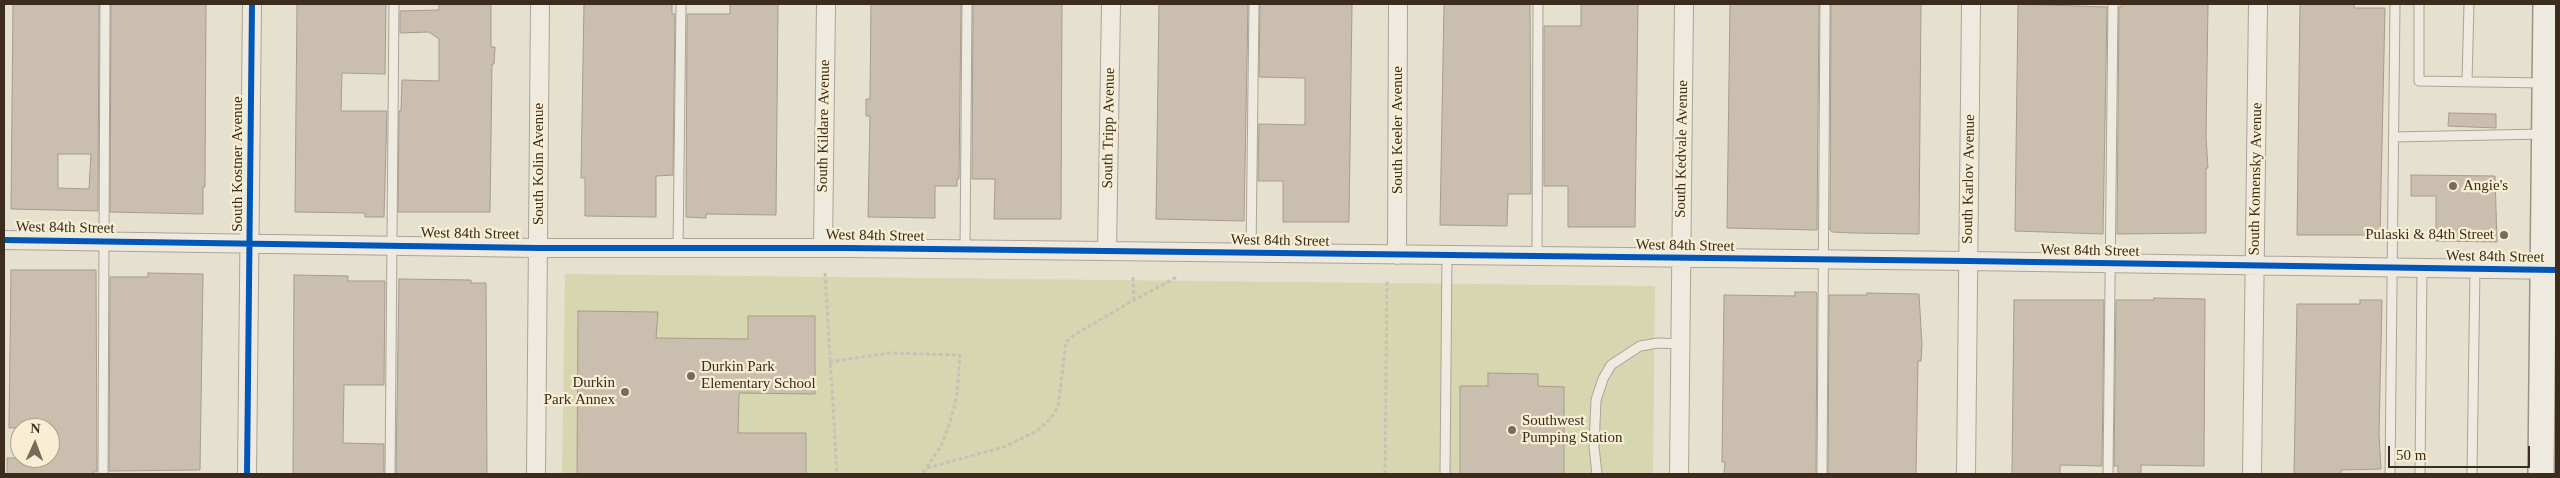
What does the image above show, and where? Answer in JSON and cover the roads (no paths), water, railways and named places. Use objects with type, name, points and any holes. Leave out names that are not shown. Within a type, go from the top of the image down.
[{"type":"main road","points":[[2541,474],[2550,270],[2550,134],[2545,84],[2546,4]]},
{"type":"street","name":"South Kostner Avenue","points":[[247,474],[252,4]]},
{"type":"street","name":"South Kolin Avenue","points":[[536,474],[540,4]]},
{"type":"street","name":"South Kildare Avenue","points":[[823,248],[826,4]]},
{"type":"street","name":"South Tripp Avenue","points":[[1107,252],[1111,4]]},
{"type":"street","name":"South Keeler Avenue","points":[[1397,255],[1398,4]]},
{"type":"street","name":"South Kedvale Avenue","points":[[1679,474],[1684,4]]},
{"type":"street","name":"South Karlov Avenue","points":[[1966,474],[1971,4]]},
{"type":"street","name":"South Komensky Avenue","points":[[2252,474],[2258,4]]},
{"type":"street","name":"West 84th Street","points":[[4,240],[538,248],[823,248],[1968,261],[2550,270]]},
{"type":"lane","points":[[103,474],[105,4]]},
{"type":"lane","points":[[390,474],[394,4]]},
{"type":"lane","points":[[678,248],[681,4]]},
{"type":"lane","points":[[965,250],[966,4]]},
{"type":"lane","points":[[1252,253],[1254,4]]},
{"type":"lane","points":[[1537,257],[1538,4]]},
{"type":"lane","points":[[1822,474],[1825,4]]},
{"type":"lane","points":[[2108,474],[2113,4]]},
{"type":"lane","points":[[2390,474],[2395,4]]},
{"type":"lane","points":[[2419,4],[2420,81],[2545,84]]},
{"type":"lane","points":[[2467,82],[2469,4]]},
{"type":"lane","points":[[2394,136],[2550,134]]},
{"type":"lane","points":[[1445,474],[1448,256]]},
{"type":"lane","points":[[2420,474],[2422,268]]},
{"type":"lane","points":[[2472,474],[2476,269]]},
{"type":"lane","points":[[1597,474],[1594,447],[1596,400],[1603,379],[1611,365],[1640,346],[1658,343],[1681,344]]},
{"type":"place","name":"Angie's","points":[[2453,186]]},
{"type":"place","name":"Pulaski & 84th Street","points":[[2504,235]]},
{"type":"place","name":"Durkin Park Elementary School","points":[[691,376]]},
{"type":"place","name":"Durkin Park Annex","points":[[625,392]]},
{"type":"place","name":"Southwest Pumping Station","points":[[1512,430]]}]
